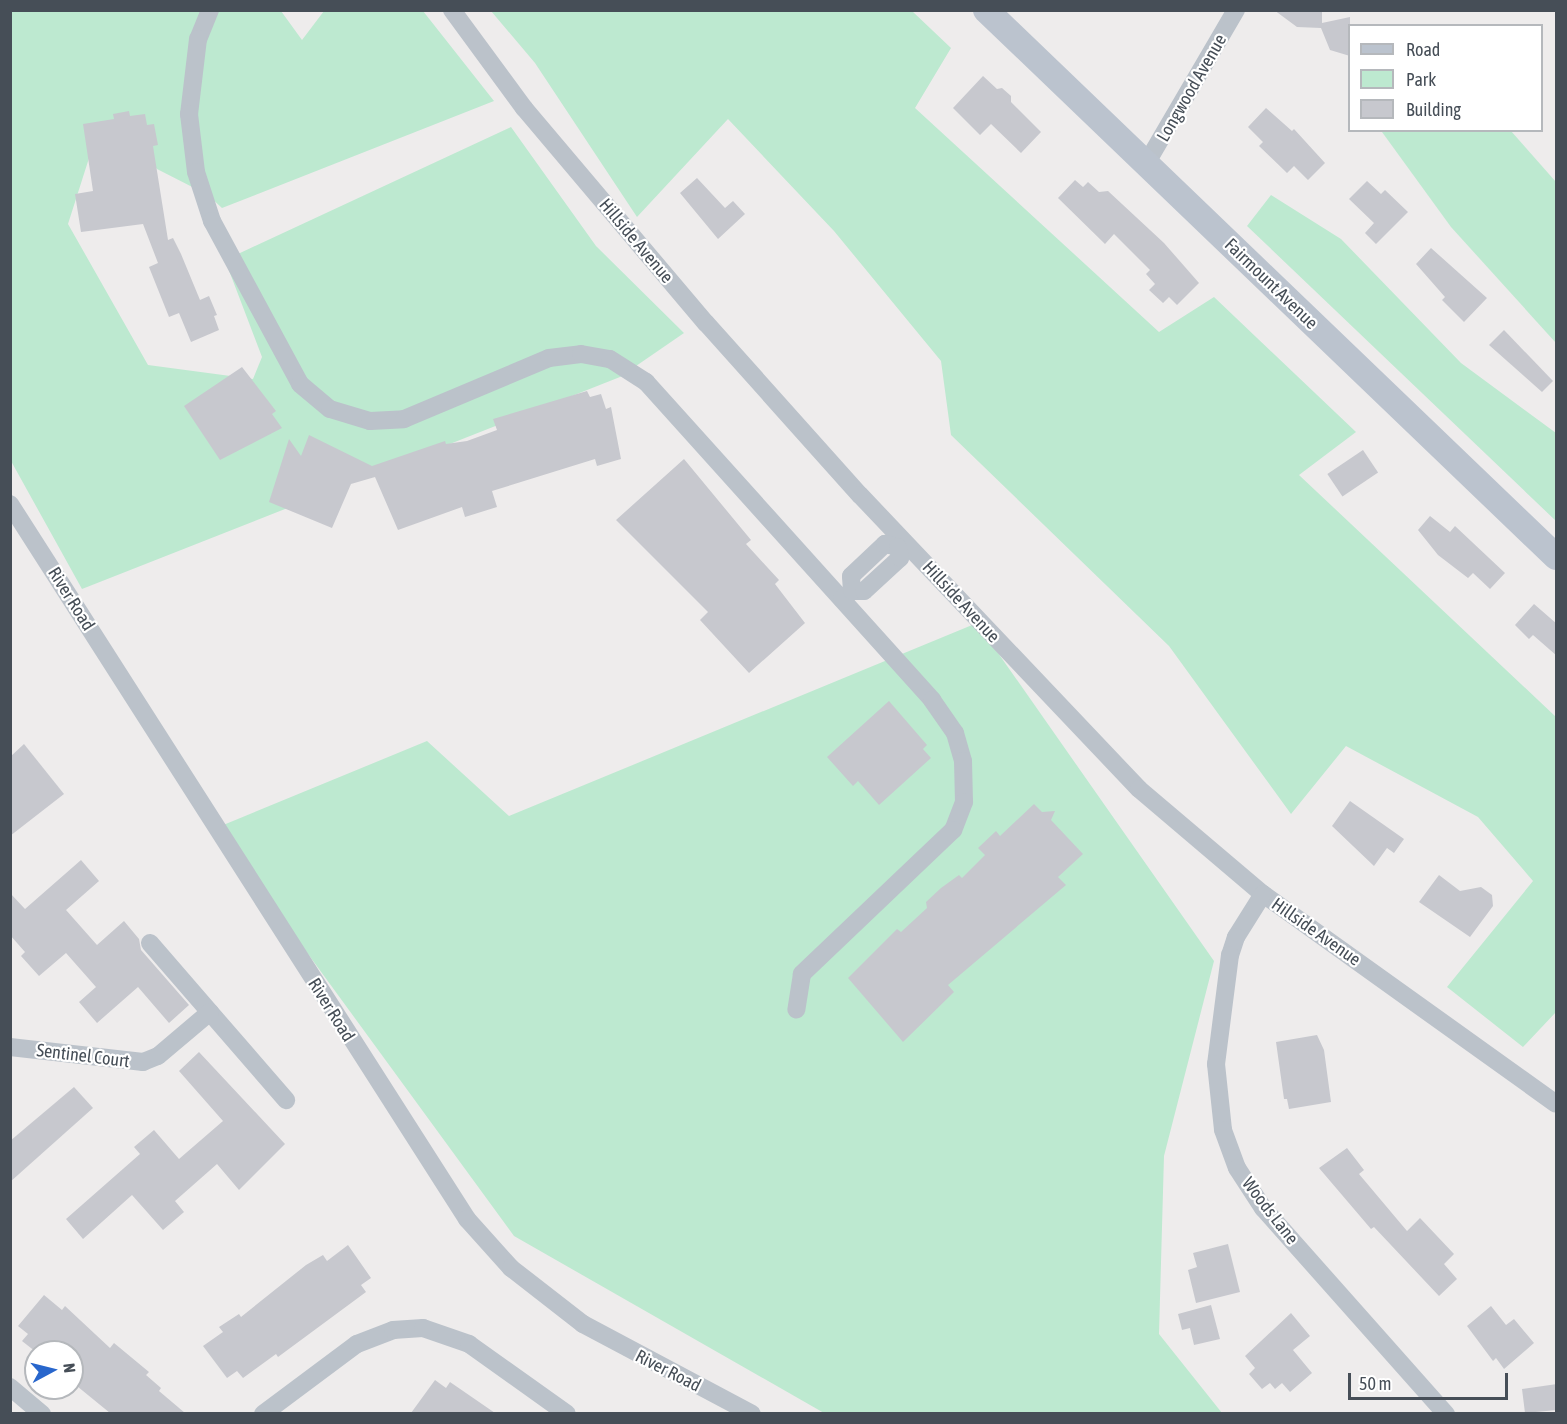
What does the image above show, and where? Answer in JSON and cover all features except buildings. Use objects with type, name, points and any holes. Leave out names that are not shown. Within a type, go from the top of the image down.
[{"type":"main road","name":"Fairmount Avenue","points":[[986,10],[1557,557]]},
{"type":"street","points":[[210,10],[198,39],[189,114],[196,172],[212,221],[300,384],[330,409],[370,421],[404,419],[549,358],[581,354],[610,359],[646,382],[847,595],[932,700],[955,733],[963,761],[964,802],[953,830],[802,974],[796,1010]]},
{"type":"street","name":"Hillside Avenue","points":[[452,10],[531,116],[667,277],[901,544],[1139,789],[1263,894],[1557,1104]]},
{"type":"street","name":"Longwood Avenue","points":[[1146,164],[1236,10]]},
{"type":"street","name":"River Road","points":[[10,504],[467,1219],[511,1268],[583,1324],[752,1413]]},
{"type":"street","points":[[847,595],[851,576],[885,544],[901,544]]},
{"type":"street","name":"Woods Lane","points":[[1263,894],[1236,937],[1230,955],[1216,1064],[1223,1130],[1237,1168],[1263,1208],[1446,1413]]},
{"type":"street","points":[[150,943],[286,1100]]},
{"type":"street","name":"Sentinel Court","points":[[10,1047],[143,1062],[158,1056],[210,1012]]},
{"type":"street","points":[[263,1413],[357,1344],[393,1330],[423,1328],[469,1344],[567,1413]]},
{"type":"street","points":[[10,1387],[42,1413]]},
{"type":"green space","points":[[10,11],[281,11],[302,40],[324,11],[423,11],[494,101],[222,208],[208,195],[157,169],[125,134],[90,155],[68,224],[148,365],[253,379],[262,357],[225,260],[511,127],[596,246],[684,333],[620,377],[82,589],[11,461]]},
{"type":"green space","points":[[491,11],[912,11],[951,48],[915,108],[1159,332],[1214,297],[1356,432],[1299,475],[1556,717],[1556,1012],[1523,1047],[1447,987],[1533,881],[1478,817],[1346,746],[1291,814],[1169,646],[951,435],[941,361],[834,231],[728,119],[637,217],[535,63]]},
{"type":"green space","points":[[1382,132],[1512,132],[1556,182],[1556,343],[1451,227]]},
{"type":"green space","points":[[1271,195],[1341,239],[1461,363],[1556,433],[1556,521],[1247,226]]},
{"type":"green space","points":[[977,623],[1214,961],[1164,1156],[1159,1334],[1222,1413],[824,1413],[514,1236],[216,828],[427,741],[509,816]]}]
